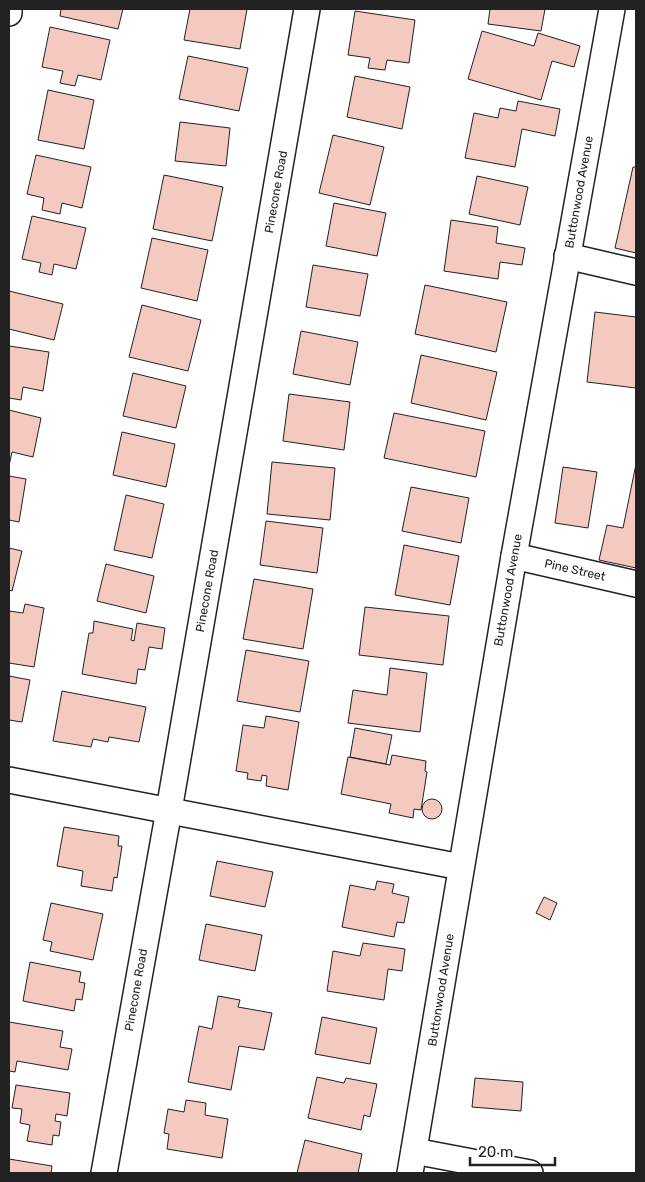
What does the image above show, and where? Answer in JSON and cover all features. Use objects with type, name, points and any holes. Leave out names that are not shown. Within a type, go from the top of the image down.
[{"type":"street","points":[[9,13],[10,9]]},
{"type":"street","name":"Pinecone Road","points":[[104,1173],[169,810],[307,9]]},
{"type":"street","name":"Buttonwood Avenue","points":[[412,1162],[514,556],[612,9]]},
{"type":"street","points":[[568,256],[636,272]]},
{"type":"street","name":"Pine Street","points":[[514,556],[636,584]]},
{"type":"street","points":[[9,780],[461,867]]},
{"type":"street","points":[[412,1162],[530,1173]]},
{"type":"building","points":[[61,9],[123,9],[118,29],[60,16]]},
{"type":"building","points":[[190,9],[247,9],[240,49],[184,40]]},
{"type":"building","points":[[490,9],[545,9],[541,31],[488,24]]},
{"type":"building","points":[[355,11],[415,20],[409,63],[387,60],[385,70],[368,68],[370,58],[348,55]]},
{"type":"building","points":[[50,27],[110,40],[101,80],[78,75],[75,86],[60,83],[63,71],[42,67]]},
{"type":"building","points":[[482,31],[534,46],[538,33],[580,46],[574,67],[552,61],[541,100],[468,79]]},
{"type":"building","points":[[188,56],[248,68],[239,111],[179,99]]},
{"type":"building","points":[[355,76],[410,87],[402,129],[347,117]]},
{"type":"building","points":[[48,90],[94,100],[84,149],[38,140]]},
{"type":"building","points":[[518,101],[560,109],[555,136],[522,129],[515,167],[465,158],[474,113],[498,118],[500,108],[516,111]]},
{"type":"building","points":[[180,122],[230,128],[226,166],[175,161]]},
{"type":"building","points":[[333,135],[384,147],[370,205],[319,193]]},
{"type":"building","points":[[36,155],[91,167],[82,208],[62,203],[60,214],[42,210],[44,198],[27,194]]},
{"type":"building","points":[[633,167],[636,167],[636,253],[615,248]]},
{"type":"building","points":[[164,175],[223,187],[212,241],[153,229]]},
{"type":"building","points":[[477,176],[528,187],[520,225],[469,214]]},
{"type":"building","points":[[334,203],[386,213],[377,256],[326,246]]},
{"type":"building","points":[[32,216],[86,228],[76,269],[54,264],[52,275],[39,272],[41,263],[22,259]]},
{"type":"building","points":[[451,220],[498,227],[496,243],[525,248],[522,265],[500,262],[498,279],[444,271]]},
{"type":"building","points":[[152,238],[208,250],[197,301],[141,288]]},
{"type":"building","points":[[313,265],[368,274],[360,316],[306,307]]},
{"type":"building","points":[[425,285],[507,302],[496,352],[415,334]]},
{"type":"building","points":[[9,291],[63,304],[54,340],[9,329]]},
{"type":"building","points":[[142,305],[201,320],[188,371],[129,357]]},
{"type":"building","points":[[595,312],[636,317],[636,388],[587,382]]},
{"type":"building","points":[[301,331],[358,342],[350,385],[293,374]]},
{"type":"building","points":[[9,346],[49,352],[43,391],[23,387],[21,400],[9,398]]},
{"type":"building","points":[[421,355],[497,372],[486,420],[411,403]]},
{"type":"building","points":[[133,373],[186,386],[176,428],[123,416]]},
{"type":"building","points":[[289,394],[350,402],[344,450],[283,441]]},
{"type":"building","points":[[9,410],[41,418],[33,457],[12,452],[9,466]]},
{"type":"building","points":[[394,413],[485,431],[476,477],[384,458]]},
{"type":"building","points":[[122,432],[175,444],[166,487],[113,475]]},
{"type":"building","points":[[272,462],[335,468],[330,520],[267,514]]},
{"type":"building","points":[[636,464],[636,568],[599,560],[607,525],[623,528]]},
{"type":"building","points":[[563,467],[597,472],[588,528],[555,523]]},
{"type":"building","points":[[9,476],[26,479],[19,522],[9,520]]},
{"type":"building","points":[[411,487],[469,498],[461,543],[402,531]]},
{"type":"building","points":[[126,495],[164,504],[152,558],[114,550]]},
{"type":"building","points":[[266,521],[323,528],[317,573],[260,565]]},
{"type":"building","points":[[404,545],[459,556],[450,605],[395,595]]},
{"type":"building","points":[[9,548],[22,551],[12,591],[9,590]]},
{"type":"building","points":[[106,564],[154,576],[146,613],[97,601]]},
{"type":"building","points":[[254,579],[313,589],[303,649],[243,639]]},
{"type":"building","points":[[25,604],[44,608],[34,667],[9,663],[9,611],[23,613]]},
{"type":"building","points":[[365,607],[449,616],[443,665],[359,655]]},
{"type":"building","points":[[94,621],[133,629],[131,640],[134,641],[137,623],[165,628],[162,649],[149,647],[145,670],[138,669],[136,684],[82,674],[89,633],[93,633]]},
{"type":"building","points":[[246,650],[309,661],[300,712],[237,701]]},
{"type":"building","points":[[390,668],[427,673],[420,732],[348,723],[353,690],[387,695]]},
{"type":"building","points":[[9,676],[30,680],[22,722],[9,720]]},
{"type":"building","points":[[62,691],[146,707],[139,742],[109,737],[108,742],[93,739],[91,747],[53,741]]},
{"type":"building","points":[[266,716],[299,722],[288,790],[266,786],[267,776],[262,775],[261,781],[247,779],[248,773],[236,771],[243,725],[264,728]]},
{"type":"building","points":[[355,728],[392,735],[386,764],[350,757]]},
{"type":"building","points":[[392,755],[426,761],[425,771],[427,772],[421,810],[414,809],[413,818],[389,813],[391,804],[341,794],[348,757],[390,765]]},
{"type":"building","points":[[428,799],[436,799],[442,805],[442,813],[436,819],[428,819],[422,813],[422,805]]},
{"type":"building","points":[[64,827],[119,836],[118,846],[122,846],[117,878],[114,877],[112,891],[81,886],[83,871],[57,866]]},
{"type":"building","points":[[217,861],[273,872],[265,907],[210,896]]},
{"type":"building","points":[[377,881],[394,884],[392,893],[409,897],[404,923],[397,922],[394,937],[342,927],[350,885],[375,890]]},
{"type":"building","points":[[544,897],[557,903],[550,920],[536,913]]},
{"type":"building","points":[[51,903],[103,914],[93,960],[50,951],[52,942],[43,940]]},
{"type":"building","points":[[206,924],[262,935],[255,971],[199,960]]},
{"type":"building","points":[[363,943],[405,949],[402,971],[388,969],[384,1000],[327,991],[333,951],[360,956]]},
{"type":"building","points":[[30,962],[81,972],[79,982],[85,983],[82,1000],[76,999],[74,1011],[23,1001]]},
{"type":"building","points":[[218,996],[240,1000],[238,1007],[272,1013],[264,1050],[239,1046],[231,1090],[188,1082],[199,1026],[212,1029]]},
{"type":"building","points":[[322,1017],[377,1028],[370,1064],[315,1054]]},
{"type":"building","points":[[9,1022],[63,1031],[60,1047],[72,1049],[68,1070],[17,1061],[15,1072],[9,1071]]},
{"type":"building","points":[[317,1077],[344,1083],[346,1078],[377,1084],[370,1117],[364,1115],[361,1130],[308,1118]]},
{"type":"building","points":[[475,1078],[523,1082],[521,1111],[472,1107]]},
{"type":"building","points":[[16,1085],[70,1093],[67,1116],[56,1114],[55,1121],[61,1122],[59,1136],[53,1135],[52,1145],[27,1141],[30,1125],[20,1123],[22,1109],[12,1108]]},
{"type":"building","points":[[186,1100],[206,1103],[205,1115],[228,1119],[222,1158],[167,1149],[169,1134],[164,1133],[168,1109],[184,1112]]},
{"type":"building","points":[[305,1140],[362,1154],[358,1173],[297,1173]]},
{"type":"building","points":[[9,1159],[52,1166],[51,1173],[9,1173]]}]
